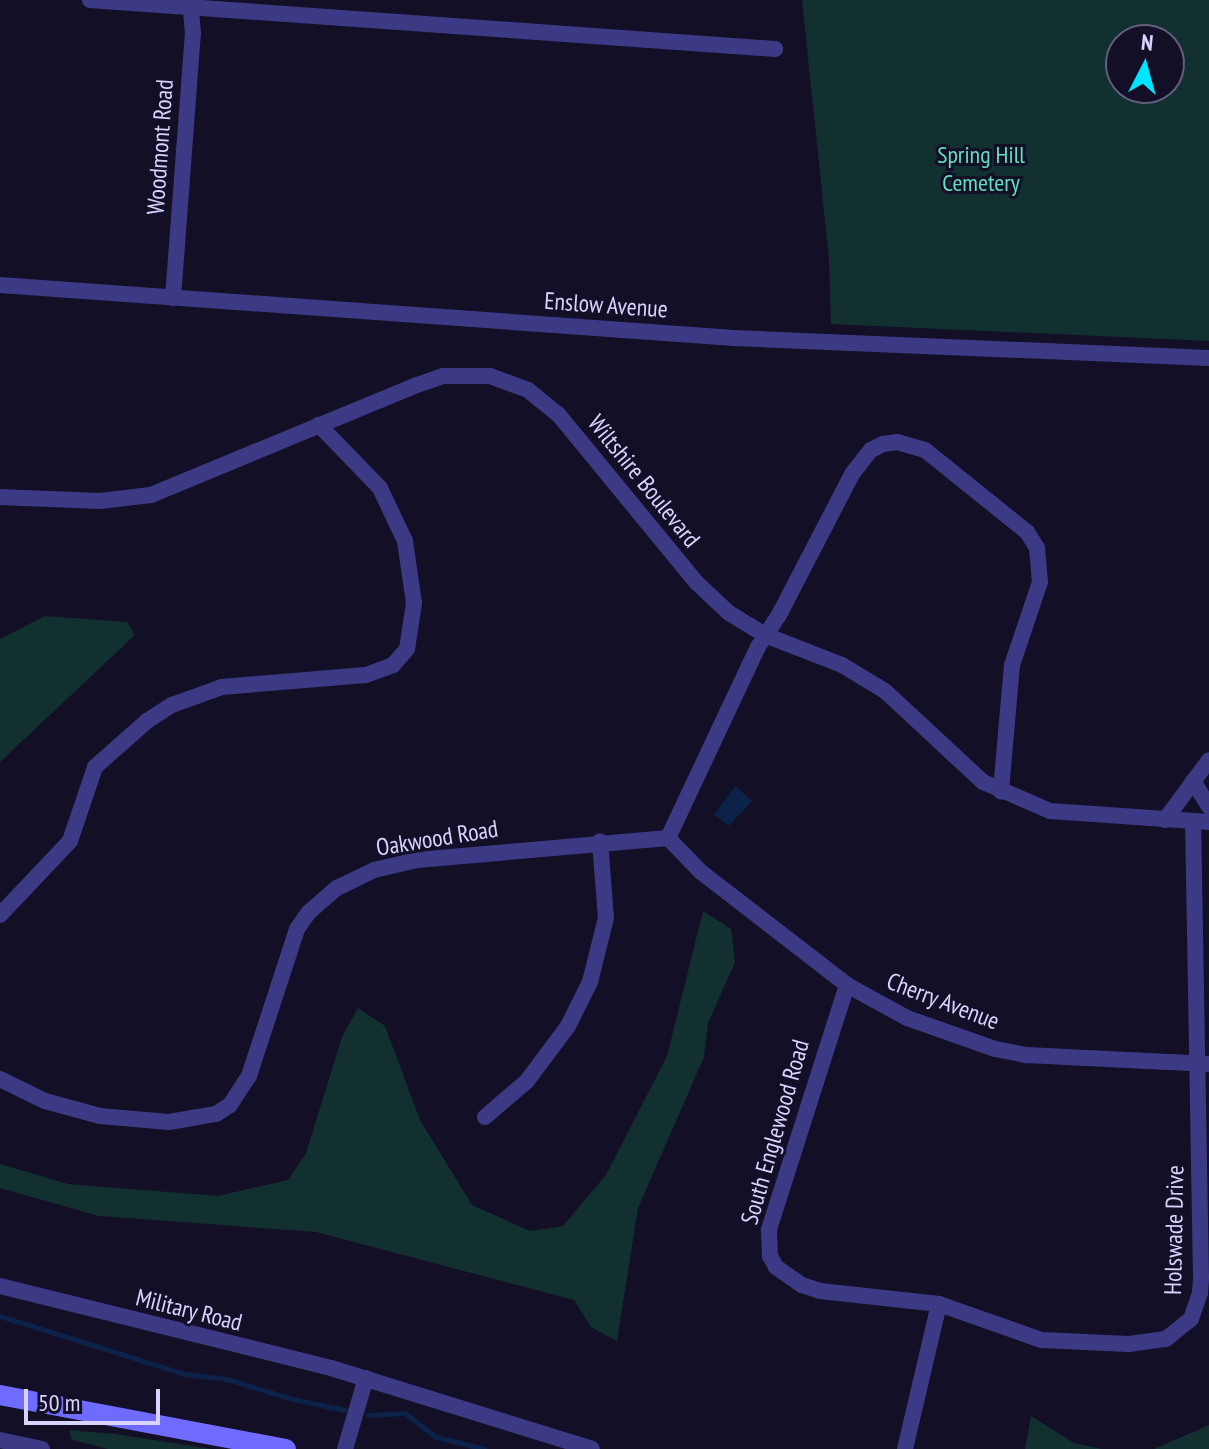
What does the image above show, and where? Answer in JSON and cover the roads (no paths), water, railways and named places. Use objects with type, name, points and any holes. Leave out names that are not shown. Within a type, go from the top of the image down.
[{"type":"street","points":[[90,0],[190,4],[775,49]]},
{"type":"street","name":"Woodmont Road","points":[[173,298],[193,34],[190,4]]},
{"type":"street","name":"Enslow Avenue","points":[[0,285],[748,339],[1209,358]]},
{"type":"street","name":"Wiltshire Boulevard","points":[[0,497],[100,501],[151,495],[443,376],[467,374],[509,381],[543,400],[558,414],[712,599],[765,635],[842,665],[885,691],[961,765],[1001,792],[1063,813],[1201,822]]},
{"type":"street","points":[[0,915],[70,841],[95,767],[147,721],[172,705],[222,687],[373,674],[393,665],[407,649],[414,603],[405,541],[380,488],[319,425]]},
{"type":"street","points":[[668,838],[765,635],[860,461],[883,444],[897,442],[925,450],[1027,532],[1041,564],[1036,597],[1012,665],[1001,792]]},
{"type":"street","points":[[1165,820],[1209,760]]},
{"type":"street","points":[[1193,781],[1209,807]]},
{"type":"street","name":"Holswade Drive","points":[[939,1304],[1018,1333],[1066,1343],[1148,1343],[1180,1330],[1191,1319],[1200,1293],[1203,1064],[1201,822]]},
{"type":"street","name":"Oakwood Road","points":[[0,1079],[45,1101],[100,1116],[169,1122],[216,1114],[230,1105],[249,1076],[297,929],[329,894],[355,878],[394,864],[600,841],[668,838]]},
{"type":"street","name":"Cherry Avenue","points":[[668,838],[701,872],[847,985],[907,1018],[995,1049],[1060,1058],[1203,1064]]},
{"type":"street","points":[[485,1117],[509,1100],[535,1071],[568,1026],[590,982],[606,918],[600,841]]},
{"type":"street","name":"South Englewood Road","points":[[847,985],[773,1216],[768,1244],[770,1256],[786,1277],[820,1291],[939,1304]]},
{"type":"street","name":"Military Road","points":[[0,1286],[366,1378],[592,1449]]},
{"type":"street","points":[[905,1449],[939,1304]]},
{"type":"street","points":[[345,1449],[366,1378]]},
{"type":"street","points":[[0,1395],[286,1449]]},
{"type":"street","points":[[0,1440],[42,1449]]},
{"type":"water","points":[[735,786],[752,801],[729,826],[714,815]]},
{"type":"waterway","points":[[0,1316],[185,1374],[227,1379],[293,1399],[345,1410]]},
{"type":"waterway","points":[[368,1415],[405,1413],[436,1437],[485,1449]]},
{"type":"park label","name":"Spring Hill Cemetery","points":[[981,169]]}]
